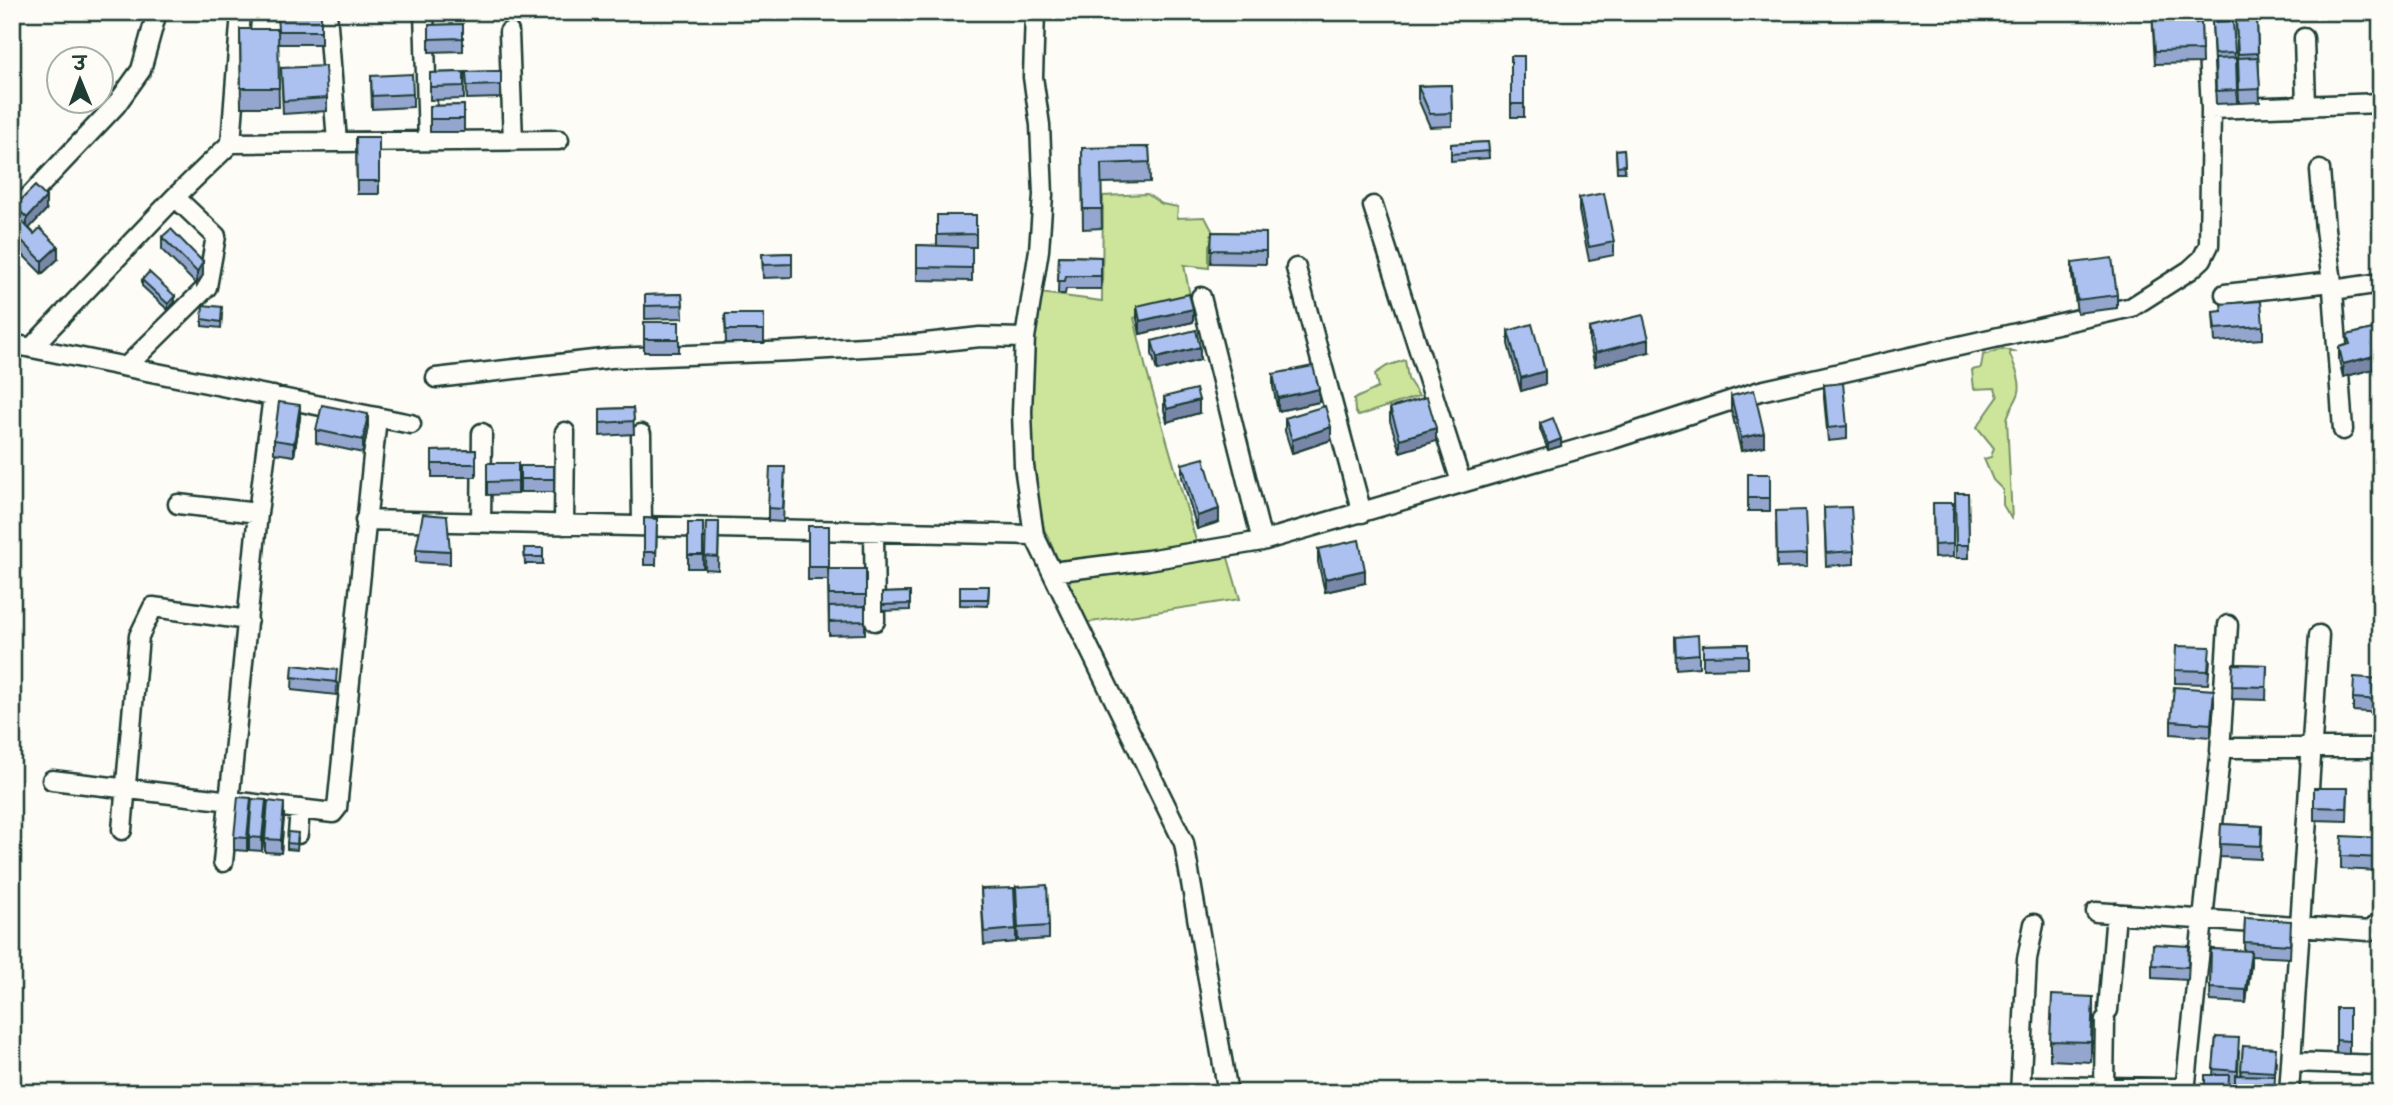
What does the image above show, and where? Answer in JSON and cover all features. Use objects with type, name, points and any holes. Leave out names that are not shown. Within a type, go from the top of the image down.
[{"type":"street","points":[[12,215],[116,105],[141,71],[157,12]]},
{"type":"street","points":[[31,348],[175,197],[231,143],[241,12]]},
{"type":"street","points":[[327,12],[337,142]]},
{"type":"street","points":[[424,12],[428,141]]},
{"type":"street","points":[[1035,12],[1033,77],[1040,125],[1043,195],[1039,250],[1026,338],[1022,412],[1024,466],[1034,535],[1184,843],[1228,1093]]},
{"type":"street","points":[[1052,572],[1148,560],[1262,541],[1613,439],[1760,391],[2132,307],[2190,270],[2207,253],[2211,109],[2206,12]]},
{"type":"street","points":[[509,32],[513,141]]},
{"type":"street","points":[[2304,38],[2306,106]]},
{"type":"street","points":[[2211,109],[2381,103]]},
{"type":"street","points":[[231,143],[559,140]]},
{"type":"street","points":[[2320,170],[2333,286],[2343,430]]},
{"type":"street","points":[[126,367],[207,287],[216,236],[175,197]]},
{"type":"street","points":[[1373,206],[1461,482]]},
{"type":"street","points":[[1296,268],[1362,513]]},
{"type":"street","points":[[2225,294],[2381,283]]},
{"type":"street","points":[[1201,297],[1262,541]]},
{"type":"street","points":[[436,378],[611,358],[916,344],[980,337],[1026,338]]},
{"type":"street","points":[[12,344],[411,424]]},
{"type":"street","points":[[223,862],[258,513],[273,396]]},
{"type":"street","points":[[51,780],[333,813],[337,808],[377,417]]},
{"type":"street","points":[[564,524],[565,432]]},
{"type":"street","points":[[481,523],[482,433]]},
{"type":"street","points":[[641,434],[642,526]]},
{"type":"street","points":[[178,504],[258,513]]},
{"type":"street","points":[[365,520],[1034,535]]},
{"type":"street","points":[[874,531],[875,621]]},
{"type":"street","points":[[122,830],[139,636],[153,607],[248,620]]},
{"type":"street","points":[[2034,924],[2026,959],[2021,1093],[2036,1086],[2104,1087],[2122,1090],[2179,1088],[2186,1082],[2220,751],[2228,625]]},
{"type":"street","points":[[2289,1093],[2319,635]]},
{"type":"street","points":[[2220,751],[2227,746],[2381,748]]},
{"type":"street","points":[[298,834],[300,809]]},
{"type":"street","points":[[2096,912],[2369,931],[2381,921]]},
{"type":"street","points":[[2104,1087],[2106,1015],[2116,913]]},
{"type":"street","points":[[2291,1062],[2381,1065]]},
{"type":"green space","points":[[1147,194],[1162,204],[1178,207],[1177,218],[1205,217],[1215,236],[1209,245],[1209,268],[1184,265],[1191,301],[1134,318],[1146,369],[1197,544],[1060,564],[1044,529],[1031,461],[1029,408],[1033,341],[1040,293],[1102,301],[1103,196]]},
{"type":"green space","points":[[2003,349],[2017,352],[2009,352],[2020,387],[2007,419],[2012,520],[2003,505],[2003,490],[1993,480],[1984,459],[1991,457],[1994,448],[1977,427],[1998,397],[1995,388],[1974,389],[1972,370],[1981,368],[1983,355]]},
{"type":"green space","points":[[1405,360],[1408,379],[1419,396],[1358,416],[1354,399],[1378,388],[1375,374],[1387,366]]},
{"type":"green space","points":[[1226,551],[1240,599],[1085,623],[1064,577]]},
{"type":"building","points":[[277,12],[321,12],[321,31],[278,31]]},
{"type":"building","points":[[2152,12],[2196,12],[2196,23],[2201,22],[2202,50],[2155,51]]},
{"type":"building","points":[[2257,20],[2258,53],[2238,54],[2236,21]]},
{"type":"building","points":[[2233,21],[2235,53],[2214,54],[2212,22]]},
{"type":"building","points":[[463,24],[463,38],[429,39],[429,25]]},
{"type":"building","points":[[240,29],[278,29],[279,88],[241,88]]},
{"type":"building","points":[[1511,56],[1524,56],[1524,104],[1511,104]]},
{"type":"building","points":[[2258,57],[2260,89],[2239,90],[2238,58]]},
{"type":"building","points":[[2236,58],[2237,90],[2216,91],[2215,59]]},
{"type":"building","points":[[325,66],[327,98],[283,101],[281,68]]},
{"type":"building","points":[[501,71],[501,85],[467,86],[466,72]]},
{"type":"building","points":[[464,72],[464,86],[430,87],[430,73]]},
{"type":"building","points":[[412,74],[413,94],[372,96],[371,76]]},
{"type":"building","points":[[1451,85],[1452,113],[1430,114],[1418,86]]},
{"type":"building","points":[[464,105],[464,119],[430,119],[430,106]]},
{"type":"building","points":[[356,137],[379,137],[379,181],[357,181]]},
{"type":"building","points":[[1488,142],[1489,151],[1451,154],[1451,144]]},
{"type":"building","points":[[1149,147],[1150,162],[1101,164],[1102,209],[1083,209],[1082,148]]},
{"type":"building","points":[[1624,149],[1625,165],[1617,166],[1616,150]]},
{"type":"building","points":[[35,186],[46,197],[27,218],[15,206]]},
{"type":"building","points":[[1604,193],[1614,242],[1589,247],[1579,198]]},
{"type":"building","points":[[937,215],[976,215],[976,234],[937,235]]},
{"type":"building","points":[[17,216],[34,234],[40,228],[58,246],[42,261],[12,231],[12,221]]},
{"type":"building","points":[[171,229],[203,262],[197,272],[162,237]]},
{"type":"building","points":[[1212,232],[1266,233],[1266,251],[1211,250]]},
{"type":"building","points":[[917,245],[972,247],[972,268],[917,267]]},
{"type":"building","points":[[792,253],[792,264],[763,265],[762,254]]},
{"type":"building","points":[[1059,256],[1101,257],[1101,276],[1066,276],[1065,281],[1058,281]]},
{"type":"building","points":[[2112,258],[2117,295],[2077,300],[2072,263]]},
{"type":"building","points":[[149,272],[175,296],[168,304],[142,280]]},
{"type":"building","points":[[682,294],[683,305],[645,306],[645,295]]},
{"type":"building","points":[[1189,294],[1193,309],[1140,321],[1137,306]]},
{"type":"building","points":[[2261,301],[2263,326],[2215,329],[2213,312],[2222,311],[2221,304]]},
{"type":"building","points":[[203,305],[222,307],[221,322],[202,319]]},
{"type":"building","points":[[725,314],[764,314],[764,330],[726,330]]},
{"type":"building","points":[[1643,315],[1649,339],[1595,353],[1589,328]]},
{"type":"building","points":[[644,322],[679,322],[679,339],[644,339]]},
{"type":"building","points":[[1532,324],[1545,371],[1521,378],[1508,331]]},
{"type":"building","points":[[2381,327],[2381,354],[2343,364],[2339,347],[2350,344],[2347,335]]},
{"type":"building","points":[[1196,330],[1200,347],[1157,358],[1152,341]]},
{"type":"building","points":[[1313,366],[1319,389],[1278,398],[1273,374]]},
{"type":"building","points":[[1843,383],[1847,426],[1828,428],[1824,385]]},
{"type":"building","points":[[1196,389],[1199,400],[1167,409],[1164,397]]},
{"type":"building","points":[[1754,390],[1764,433],[1741,438],[1731,396]]},
{"type":"building","points":[[1427,397],[1436,428],[1400,439],[1390,408]]},
{"type":"building","points":[[279,402],[300,405],[294,443],[274,440]]},
{"type":"building","points":[[322,405],[368,414],[363,440],[316,430]]},
{"type":"building","points":[[1325,406],[1331,427],[1292,440],[1285,418]]},
{"type":"building","points":[[633,408],[634,421],[600,423],[600,409]]},
{"type":"building","points":[[1553,418],[1561,439],[1548,444],[1540,423]]},
{"type":"building","points":[[476,450],[476,464],[432,464],[432,451]]},
{"type":"building","points":[[1204,458],[1219,509],[1197,516],[1182,464]]},
{"type":"building","points":[[487,463],[518,463],[518,481],[487,482]]},
{"type":"building","points":[[520,466],[554,466],[554,479],[520,479]]},
{"type":"building","points":[[770,467],[785,467],[783,509],[768,508]]},
{"type":"building","points":[[1748,474],[1770,474],[1770,498],[1748,498]]},
{"type":"building","points":[[1955,493],[1968,493],[1969,545],[1956,545]]},
{"type":"building","points":[[1933,503],[1953,503],[1953,544],[1934,545]]},
{"type":"building","points":[[1851,507],[1854,551],[1826,553],[1824,508]]},
{"type":"building","points":[[1805,510],[1807,554],[1777,555],[1776,511]]},
{"type":"building","points":[[423,514],[447,516],[450,551],[416,549]]},
{"type":"building","points":[[644,518],[657,519],[656,552],[644,552]]},
{"type":"building","points":[[706,522],[719,522],[718,557],[705,556]]},
{"type":"building","points":[[688,523],[703,523],[703,555],[688,555]]},
{"type":"building","points":[[808,526],[829,526],[829,567],[808,567]]},
{"type":"building","points":[[1359,540],[1365,570],[1325,579],[1318,549]]},
{"type":"building","points":[[524,548],[543,548],[543,557],[525,557]]},
{"type":"building","points":[[828,569],[866,569],[866,595],[829,595]]},
{"type":"building","points":[[960,586],[989,586],[988,599],[960,599]]},
{"type":"building","points":[[910,592],[910,604],[882,605],[882,593]]},
{"type":"building","points":[[865,606],[865,621],[829,622],[829,607]]},
{"type":"building","points":[[1698,635],[1699,654],[1676,656],[1675,637]]},
{"type":"building","points":[[1748,644],[1748,655],[1703,656],[1703,645]]},
{"type":"building","points":[[2176,646],[2210,647],[2208,671],[2175,670]]},
{"type":"building","points":[[2233,664],[2267,665],[2266,687],[2232,686]]},
{"type":"building","points":[[293,665],[337,670],[336,682],[292,677]]},
{"type":"building","points":[[2354,677],[2381,679],[2381,700],[2353,698]]},
{"type":"building","points":[[2174,687],[2214,690],[2211,724],[2171,721]]},
{"type":"building","points":[[2314,788],[2348,788],[2347,808],[2314,807]]},
{"type":"building","points":[[238,797],[251,798],[247,838],[234,837]]},
{"type":"building","points":[[252,799],[266,800],[262,838],[249,837]]},
{"type":"building","points":[[268,801],[284,803],[281,840],[265,839]]},
{"type":"building","points":[[2221,824],[2262,826],[2261,846],[2220,844]]},
{"type":"building","points":[[288,832],[298,833],[297,844],[287,843]]},
{"type":"building","points":[[2342,836],[2381,838],[2381,858],[2341,856]]},
{"type":"building","points":[[1047,885],[1049,926],[1018,928],[1016,887]]},
{"type":"building","points":[[1014,888],[1016,929],[984,932],[981,889]]},
{"type":"building","points":[[2245,918],[2291,921],[2290,945],[2244,942]]},
{"type":"building","points":[[2153,944],[2189,946],[2188,967],[2152,965]]},
{"type":"building","points":[[2211,949],[2251,951],[2246,990],[2210,988]]},
{"type":"building","points":[[2052,995],[2093,997],[2091,1042],[2050,1041]]},
{"type":"building","points":[[2378,1005],[2381,1005],[2381,1034],[2376,1034]]},
{"type":"building","points":[[2336,1008],[2349,1008],[2349,1041],[2336,1040]]},
{"type":"building","points":[[2216,1037],[2239,1038],[2237,1071],[2213,1069]]},
{"type":"building","points":[[2243,1046],[2276,1048],[2274,1072],[2241,1070]]},
{"type":"building","points":[[2205,1075],[2229,1075],[2228,1093],[2205,1093]]},
{"type":"building","points":[[2235,1075],[2275,1076],[2274,1093],[2235,1093]]}]
